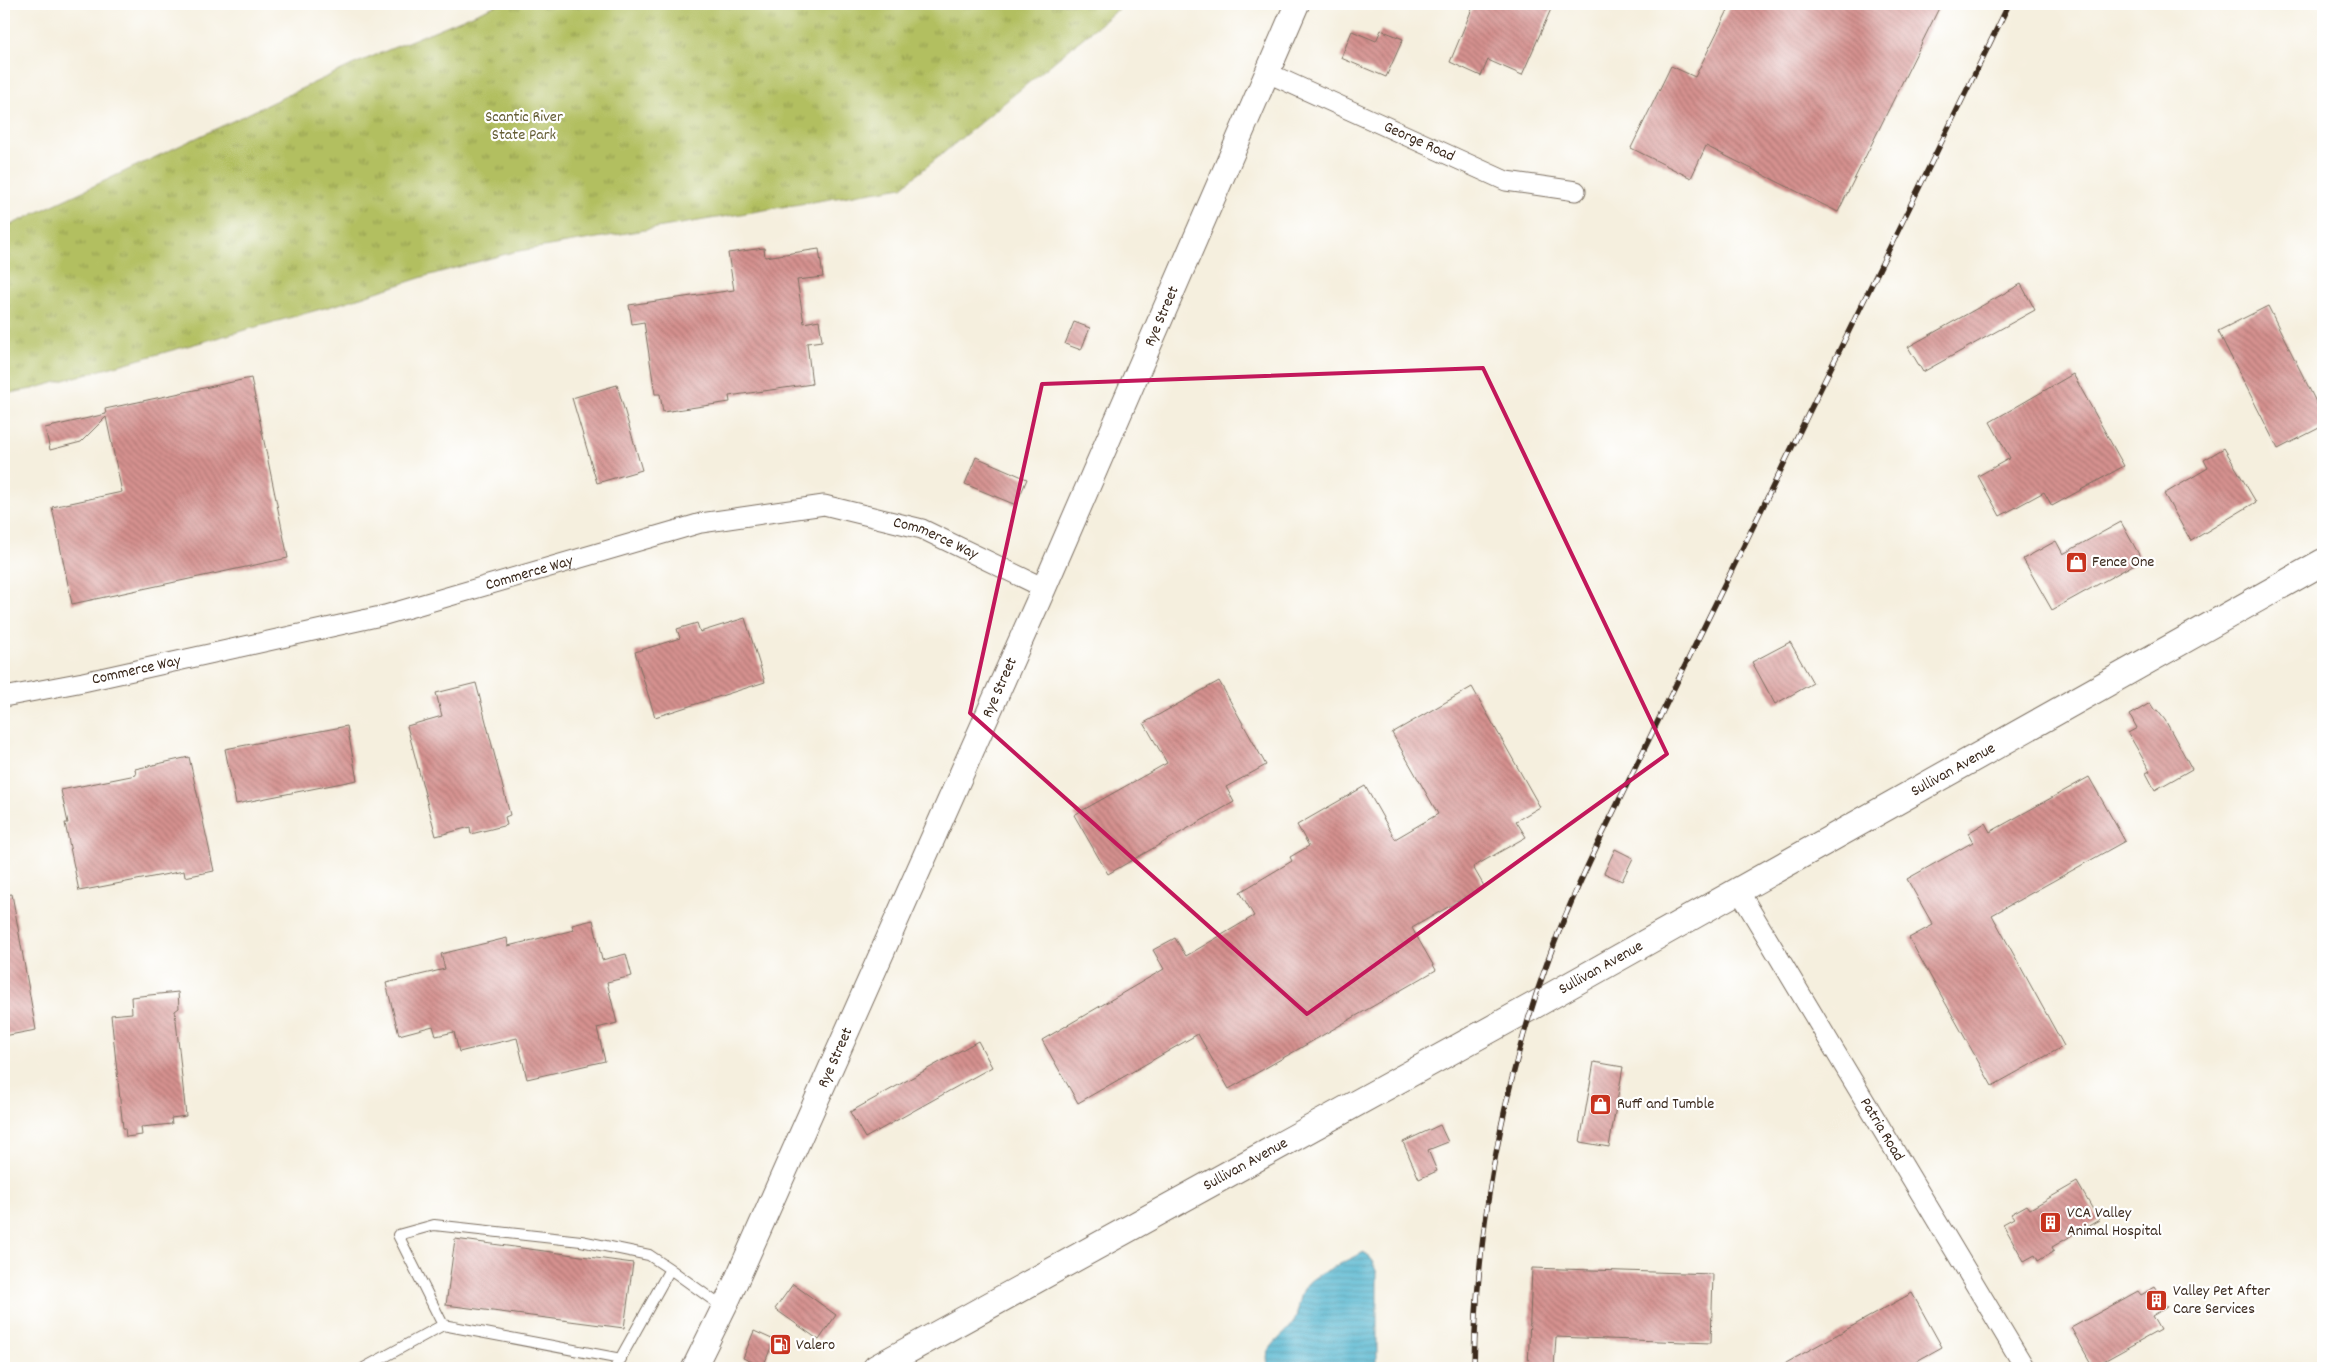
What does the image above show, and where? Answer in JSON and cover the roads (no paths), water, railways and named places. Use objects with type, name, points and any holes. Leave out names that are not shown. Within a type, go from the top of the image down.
[{"type":"main road","name":"Sullivan Avenue","points":[[876,1368],[1739,891],[2323,562]]},
{"type":"street","name":"Rye Street","points":[[694,1368],[724,1308],[1044,588],[1297,4]]},
{"type":"street","name":"George Road","points":[[1268,73],[1506,181],[1576,191]]},
{"type":"street","name":"Commerce Way","points":[[4,697],[83,682],[385,615],[701,523],[824,505],[922,529],[1044,588]]},
{"type":"street","name":"Patria Road","points":[[1739,891],[2025,1368]]},
{"type":"lane","points":[[443,1325],[398,1236],[434,1225],[581,1241],[649,1254],[724,1308]]},
{"type":"lane","points":[[615,1368],[670,1269]]},
{"type":"lane","points":[[370,1367],[443,1325],[621,1358]]},
{"type":"water","points":[[1364,1252],[1372,1261],[1377,1273],[1377,1368],[1270,1368],[1267,1361],[1270,1348],[1294,1321],[1305,1286],[1320,1274]]},
{"type":"railway","points":[[1474,1368],[1480,1267],[1494,1164],[1504,1113],[1530,1014],[1560,930],[1599,841],[2009,4]]},
{"type":"place","name":"Fence One","points":[[2076,562]]},
{"type":"place","name":"Ruff and Tumble","points":[[1601,1104]]},
{"type":"place","name":"VCA Valley Animal Hospital","points":[[2051,1222]]},
{"type":"place","name":"Valley Pet After Care Services","points":[[2157,1300]]},
{"type":"place","name":"Valero","points":[[780,1345]]},
{"type":"park label","name":"Scantic River State Park","points":[[524,126]]}]
